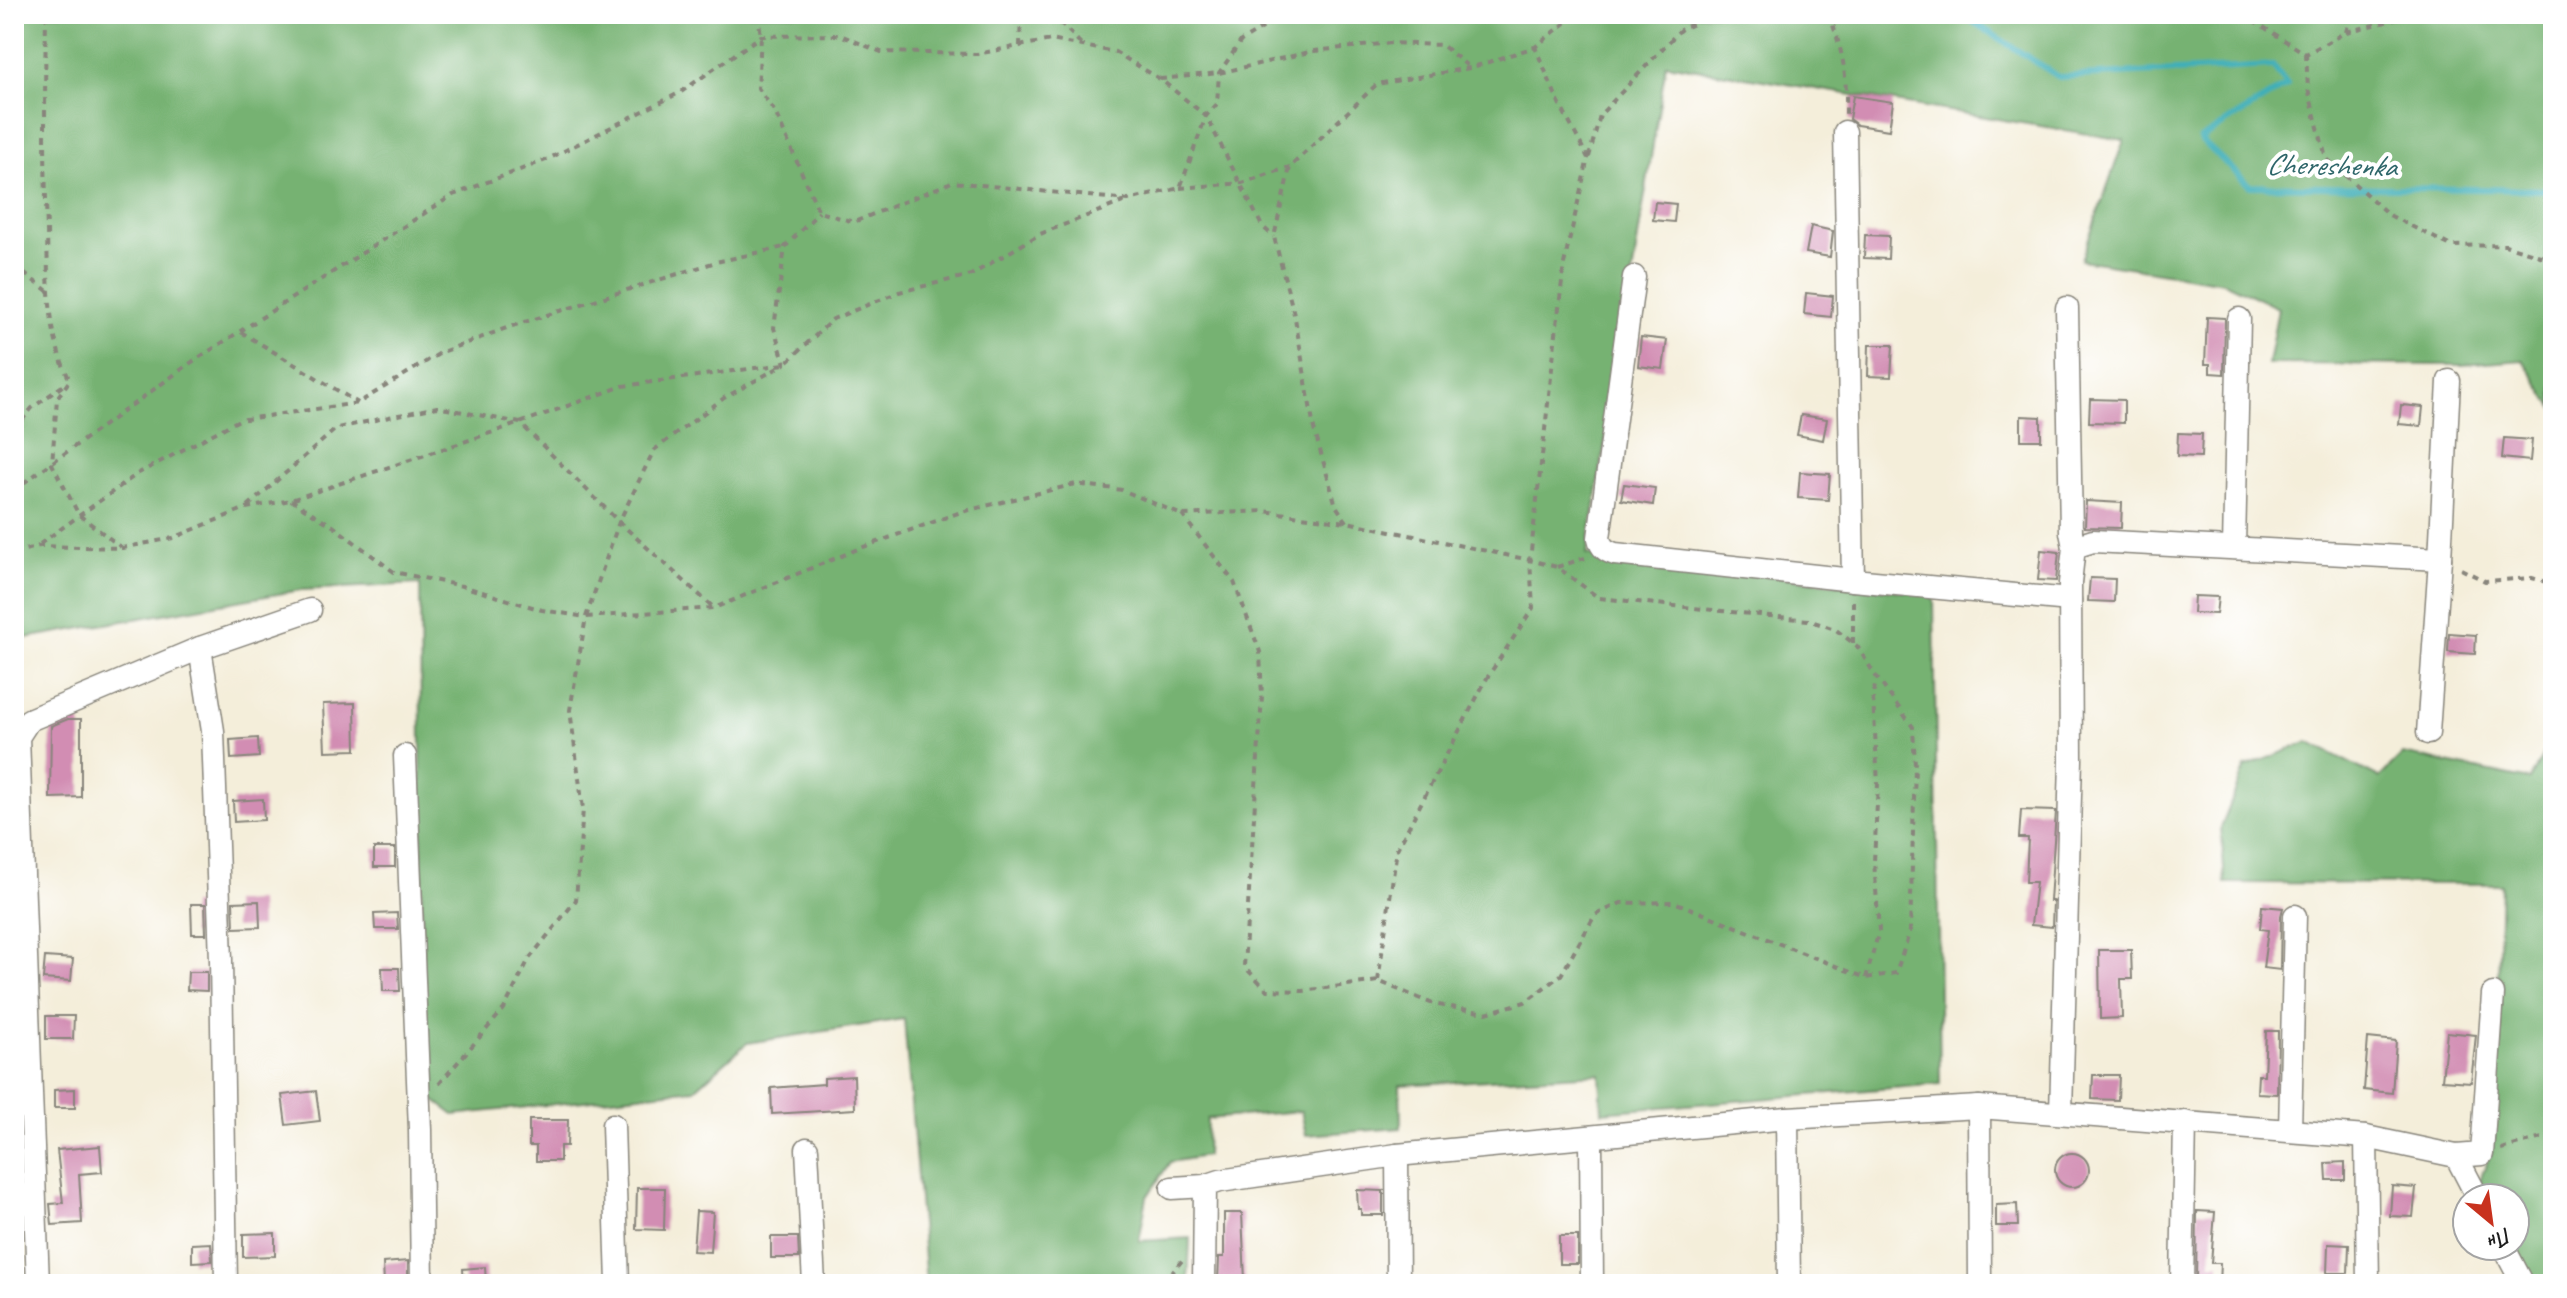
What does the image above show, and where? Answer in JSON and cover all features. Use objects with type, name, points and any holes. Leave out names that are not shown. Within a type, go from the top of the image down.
[{"type":"street","points":[[1845,132],[1853,580]]},
{"type":"street","points":[[1634,277],[1599,538],[1606,551],[1853,580],[2070,600]]},
{"type":"street","points":[[2061,1112],[2071,760],[2070,600],[2074,547],[2071,532],[2067,308]]},
{"type":"street","points":[[2234,547],[2239,319]]},
{"type":"street","points":[[2428,733],[2449,381]]},
{"type":"street","points":[[2074,547],[2093,541],[2440,559]]},
{"type":"street","points":[[38,1284],[18,737],[29,720],[200,648],[310,610]]},
{"type":"street","points":[[200,648],[213,731],[221,960],[226,1284]]},
{"type":"street","points":[[405,756],[419,1108],[422,1284]]},
{"type":"street","points":[[2290,1131],[2295,916]]},
{"type":"street","points":[[1172,1188],[1205,1186],[1220,1181],[1397,1155],[1787,1118],[1979,1107],[2366,1137],[2456,1156],[2482,1154],[2493,994]]},
{"type":"street","points":[[1979,1107],[1980,1284]]},
{"type":"street","points":[[1787,1118],[1789,1284]]},
{"type":"street","points":[[2182,1284],[2185,1122]]},
{"type":"street","points":[[613,1125],[618,1284]]},
{"type":"street","points":[[1591,1137],[1592,1284]]},
{"type":"street","points":[[2366,1137],[2368,1284]]},
{"type":"street","points":[[807,1149],[814,1284]]},
{"type":"street","points":[[1397,1155],[1398,1284]]},
{"type":"street","points":[[2456,1156],[2470,1182]]},
{"type":"street","points":[[1204,1284],[1205,1186]]},
{"type":"street","points":[[2511,1262],[2523,1284]]},
{"type":"path","points":[[46,14],[43,130],[49,292],[60,362],[70,380]]},
{"type":"path","points":[[758,14],[761,36],[758,88],[775,112],[819,212]]},
{"type":"path","points":[[1020,46],[1021,14]]},
{"type":"path","points":[[1037,14],[1063,25],[1082,46]]},
{"type":"path","points":[[1180,188],[1206,116],[1217,104],[1219,73],[1241,41],[1286,14]]},
{"type":"path","points":[[419,1108],[504,1009],[529,959],[576,900],[583,809],[570,710],[586,617],[619,522],[654,450],[724,398],[785,364],[833,319],[899,292],[971,275],[1040,234],[1128,200],[1180,188],[1242,183],[1290,167],[1377,84],[1470,68],[1535,47],[1577,14]]},
{"type":"path","points":[[1378,981],[1397,849],[1487,678],[1533,608],[1530,560],[1564,264],[1600,115],[1680,30],[1714,14]]},
{"type":"path","points":[[1829,14],[1842,50],[1847,77],[1845,132]]},
{"type":"path","points":[[2243,14],[2306,54]]},
{"type":"path","points":[[2346,32],[2351,14]]},
{"type":"path","points":[[2306,54],[2346,32],[2418,14]]},
{"type":"path","points":[[14,490],[192,362],[453,195],[546,160],[681,92],[761,36],[840,35],[881,52],[977,54],[1051,40],[1115,52],[1160,79],[1206,116],[1262,226],[1274,237]]},
{"type":"path","points":[[1160,79],[1219,73],[1314,51],[1391,43],[1442,45],[1470,68]]},
{"type":"path","points":[[1535,47],[1559,103],[1588,158]]},
{"type":"path","points":[[2306,54],[2308,89],[2326,158],[2389,215],[2451,246],[2505,245],[2553,260]]},
{"type":"path","points":[[1290,167],[1274,237],[1295,318],[1314,429],[1336,506],[1347,522]]},
{"type":"path","points":[[819,212],[854,222],[952,182],[1128,200]]},
{"type":"path","points":[[39,546],[137,474],[239,420],[358,403],[442,352],[484,336],[716,262],[785,247],[819,212]]},
{"type":"path","points":[[785,247],[774,328],[785,364]]},
{"type":"path","points":[[14,266],[49,292]]},
{"type":"path","points":[[241,332],[358,403]]},
{"type":"path","points":[[14,553],[39,546],[122,548],[173,538],[246,508],[291,500],[623,386],[785,364]]},
{"type":"path","points":[[14,430],[32,408],[70,380]]},
{"type":"path","points":[[70,380],[57,398],[52,464],[79,515],[122,548]]},
{"type":"path","points":[[246,508],[337,428],[437,407],[520,423],[619,522],[714,608]]},
{"type":"path","points":[[291,500],[333,526],[394,572],[462,586],[542,610],[586,617],[714,608],[858,549],[961,512],[1076,484],[1122,490],[1182,515],[1264,511],[1347,522],[1530,560],[1557,567],[1599,598],[1808,620],[1835,629],[1853,643],[1913,727],[1915,780],[1910,931],[1896,973],[1866,978],[1674,902],[1621,903],[1595,915],[1561,975],[1525,1002],[1486,1013],[1433,1004],[1378,981],[1303,991],[1267,990],[1244,966],[1262,697],[1260,652],[1234,582],[1182,515]]},
{"type":"path","points":[[1557,567],[1606,551]]},
{"type":"path","points":[[2440,559],[2485,581],[2532,578],[2553,584]]},
{"type":"path","points":[[1853,580],[1853,643]]},
{"type":"path","points":[[1866,978],[1879,931],[1874,861],[1878,784],[1873,698],[1877,678]]},
{"type":"path","points":[[2482,1154],[2553,1135]]},
{"type":"green space","points":[[14,14],[2553,14],[2553,407],[2523,360],[2462,365],[2268,364],[2278,308],[2224,282],[2081,260],[2124,140],[1666,64],[1587,555],[1934,595],[1940,1084],[1602,1112],[1600,1074],[1400,1085],[1401,1128],[1306,1135],[1301,1111],[1207,1119],[1206,1156],[1170,1162],[1147,1197],[1139,1241],[1190,1238],[1188,1284],[926,1284],[904,1019],[747,1043],[695,1089],[454,1115],[423,1092],[420,584],[301,590],[14,640]]},
{"type":"green space","points":[[2553,735],[2553,1284],[2534,1284],[2522,1262],[2531,1262],[2531,1182],[2479,1182],[2493,1147],[2501,884],[2225,883],[2221,828],[2245,767],[2309,742],[2379,778],[2403,754],[2530,780]]},
{"type":"building","points":[[1853,96],[1893,102],[1889,130],[1857,125],[1849,119]]},
{"type":"building","points":[[1655,202],[1676,204],[1674,222],[1653,220]]},
{"type":"building","points":[[1811,226],[1833,231],[1830,257],[1806,253]]},
{"type":"building","points":[[1865,235],[1889,236],[1888,259],[1864,258]]},
{"type":"building","points":[[1806,293],[1833,296],[1831,317],[1804,314]]},
{"type":"building","points":[[2207,317],[2225,318],[2224,374],[2210,373],[2210,364],[2205,364]]},
{"type":"building","points":[[1641,337],[1667,340],[1663,369],[1638,366]]},
{"type":"building","points":[[1869,345],[1893,345],[1891,377],[1868,376]]},
{"type":"building","points":[[2090,399],[2124,400],[2124,423],[2089,422]]},
{"type":"building","points":[[2401,405],[2423,407],[2421,426],[2399,424]]},
{"type":"building","points":[[1801,415],[1827,419],[1823,440],[1797,435]]},
{"type":"building","points":[[2021,416],[2041,417],[2041,440],[2021,440]]},
{"type":"building","points":[[2178,433],[2202,434],[2201,457],[2177,456]]},
{"type":"building","points":[[2504,438],[2532,440],[2530,461],[2502,458]]},
{"type":"building","points":[[1800,472],[1830,474],[1828,500],[1798,498]]},
{"type":"building","points":[[1624,484],[1655,488],[1653,505],[1621,500]]},
{"type":"building","points":[[2086,501],[2122,503],[2121,528],[2085,527]]},
{"type":"building","points":[[2041,550],[2059,552],[2056,581],[2038,580]]},
{"type":"building","points":[[2090,578],[2115,579],[2114,602],[2088,601]]},
{"type":"building","points":[[2194,596],[2218,597],[2216,614],[2193,613]]},
{"type":"building","points":[[2449,633],[2476,635],[2475,654],[2448,652]]},
{"type":"building","points":[[355,703],[356,750],[325,751],[323,704]]},
{"type":"building","points":[[68,719],[81,719],[81,797],[50,798],[51,726]]},
{"type":"building","points":[[258,738],[259,757],[231,759],[230,740]]},
{"type":"building","points":[[263,799],[264,820],[234,822],[233,801]]},
{"type":"building","points":[[2021,810],[2056,811],[2050,901],[2053,901],[2052,927],[2031,925],[2036,882],[2026,882],[2028,838],[2019,838]]},
{"type":"building","points":[[374,848],[395,848],[395,867],[374,867]]},
{"type":"building","points":[[259,901],[260,927],[234,928],[233,902]]},
{"type":"building","points":[[191,904],[205,904],[206,934],[192,934]]},
{"type":"building","points":[[2262,906],[2283,908],[2280,970],[2263,968],[2268,930],[2260,929]]},
{"type":"building","points":[[397,913],[398,929],[375,929],[374,914]]},
{"type":"building","points":[[2099,950],[2131,950],[2132,979],[2121,979],[2122,1018],[2100,1019]]},
{"type":"building","points":[[45,957],[73,959],[71,981],[43,979]]},
{"type":"building","points":[[382,968],[399,968],[400,991],[383,991]]},
{"type":"building","points":[[188,972],[207,972],[207,991],[187,990]]},
{"type":"building","points":[[46,1016],[74,1016],[73,1039],[46,1039]]},
{"type":"building","points":[[2266,1031],[2278,1031],[2277,1094],[2257,1093],[2258,1075],[2264,1075]]},
{"type":"building","points":[[2447,1032],[2476,1035],[2471,1082],[2442,1080]]},
{"type":"building","points":[[2368,1038],[2396,1041],[2392,1093],[2364,1090]]},
{"type":"building","points":[[2093,1075],[2119,1075],[2118,1100],[2092,1099]]},
{"type":"building","points":[[854,1076],[855,1109],[772,1114],[771,1088],[824,1084],[824,1078]]},
{"type":"building","points":[[75,1089],[75,1108],[54,1108],[54,1090]]},
{"type":"building","points":[[316,1091],[320,1121],[286,1125],[282,1095]]},
{"type":"building","points":[[529,1120],[568,1120],[567,1146],[560,1146],[560,1161],[536,1161],[536,1146],[529,1146]]},
{"type":"building","points":[[100,1146],[102,1172],[79,1174],[82,1223],[52,1225],[50,1204],[63,1203],[57,1150]]},
{"type":"building","points":[[2072,1153],[2084,1158],[2089,1170],[2084,1182],[2072,1187],[2060,1182],[2055,1170],[2060,1158]]},
{"type":"building","points":[[2345,1162],[2345,1180],[2327,1180],[2326,1163]]},
{"type":"building","points":[[2392,1186],[2416,1188],[2413,1217],[2390,1216]]},
{"type":"building","points":[[637,1188],[665,1188],[664,1230],[636,1229]]},
{"type":"building","points":[[1357,1190],[1383,1191],[1383,1215],[1361,1215]]},
{"type":"building","points":[[2017,1204],[2018,1226],[1996,1226],[1996,1205]]},
{"type":"building","points":[[696,1211],[713,1212],[710,1252],[693,1251]]},
{"type":"building","points":[[2197,1211],[2215,1212],[2211,1263],[2220,1263],[2219,1284],[2196,1284]]},
{"type":"building","points":[[1224,1213],[1242,1213],[1245,1281],[1218,1281],[1219,1257],[1224,1257]]},
{"type":"building","points":[[275,1233],[275,1256],[243,1257],[243,1234]]},
{"type":"building","points":[[1559,1236],[1578,1236],[1578,1264],[1559,1264]]},
{"type":"building","points":[[771,1237],[798,1237],[799,1258],[771,1258]]},
{"type":"building","points":[[211,1243],[212,1261],[192,1262],[192,1244]]},
{"type":"building","points":[[2328,1244],[2349,1245],[2348,1273],[2327,1273]]},
{"type":"building","points":[[408,1261],[408,1284],[384,1284],[383,1263]]},
{"type":"building","points":[[485,1267],[486,1284],[464,1284],[463,1269]]},
{"type":"waterway","name":"Chereshenka","points":[[1961,14],[2059,77],[2273,66],[2287,85],[2200,139],[2250,186],[2553,190]]}]
